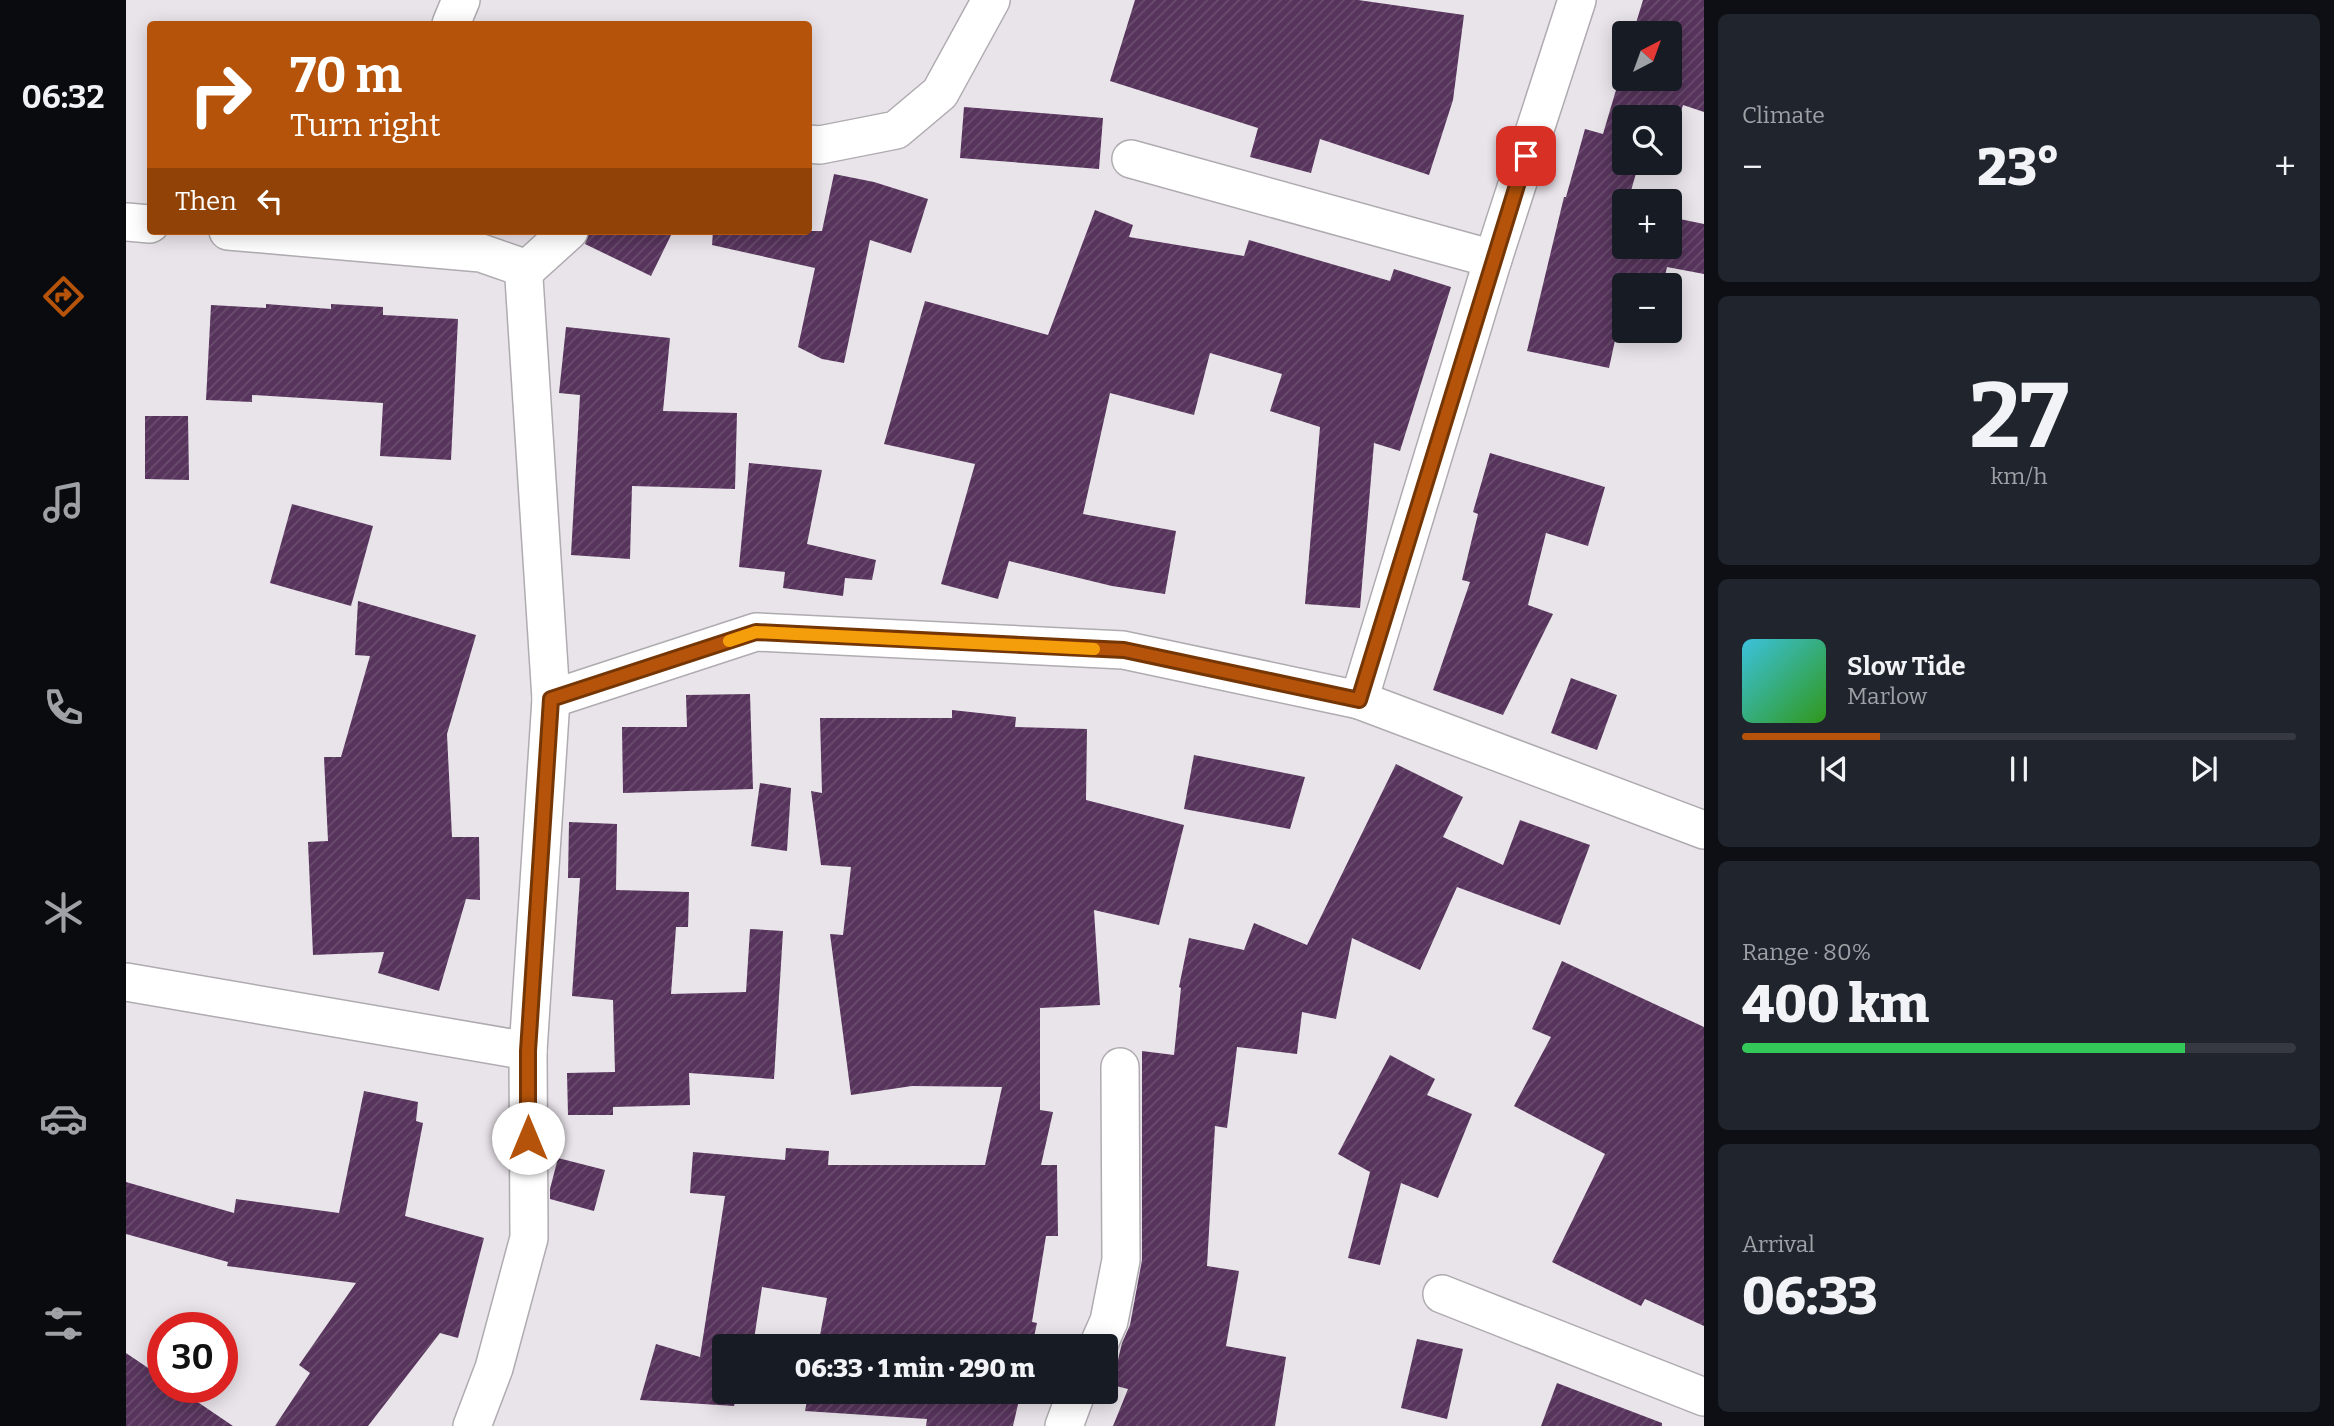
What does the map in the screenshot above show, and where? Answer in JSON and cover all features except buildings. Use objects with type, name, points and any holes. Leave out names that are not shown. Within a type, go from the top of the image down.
[{"type":"street","points":[[452,21],[461,0]]},
{"type":"street","points":[[812,144],[896,130],[940,93],[991,0]]},
{"type":"street","points":[[1359,700],[1493,259],[1577,0]]},
{"type":"street","points":[[1131,159],[1493,259]]},
{"type":"street","points":[[126,222],[147,224]]},
{"type":"street","points":[[318,235],[363,237],[481,253],[527,269]]},
{"type":"street","points":[[472,1426],[494,1368],[529,1238],[528,1051],[551,699],[524,278],[527,269],[565,235]]},
{"type":"street","points":[[551,699],[756,632],[1124,650],[1359,700],[1704,830]]},
{"type":"street","points":[[126,982],[528,1051]]},
{"type":"street","points":[[1103,1334],[1109,1321],[1121,1260],[1120,1067]]},
{"type":"street","points":[[1442,1294],[1704,1397]]},
{"type":"street","points":[[1065,1426],[1073,1404]]},
{"type":"slow traffic","points":[[729,641],[756,632],[1094,649]]},
{"type":"route","points":[[528,1138],[528,1051],[551,699],[756,632],[1124,650],[1359,700],[1526,156]]}]
